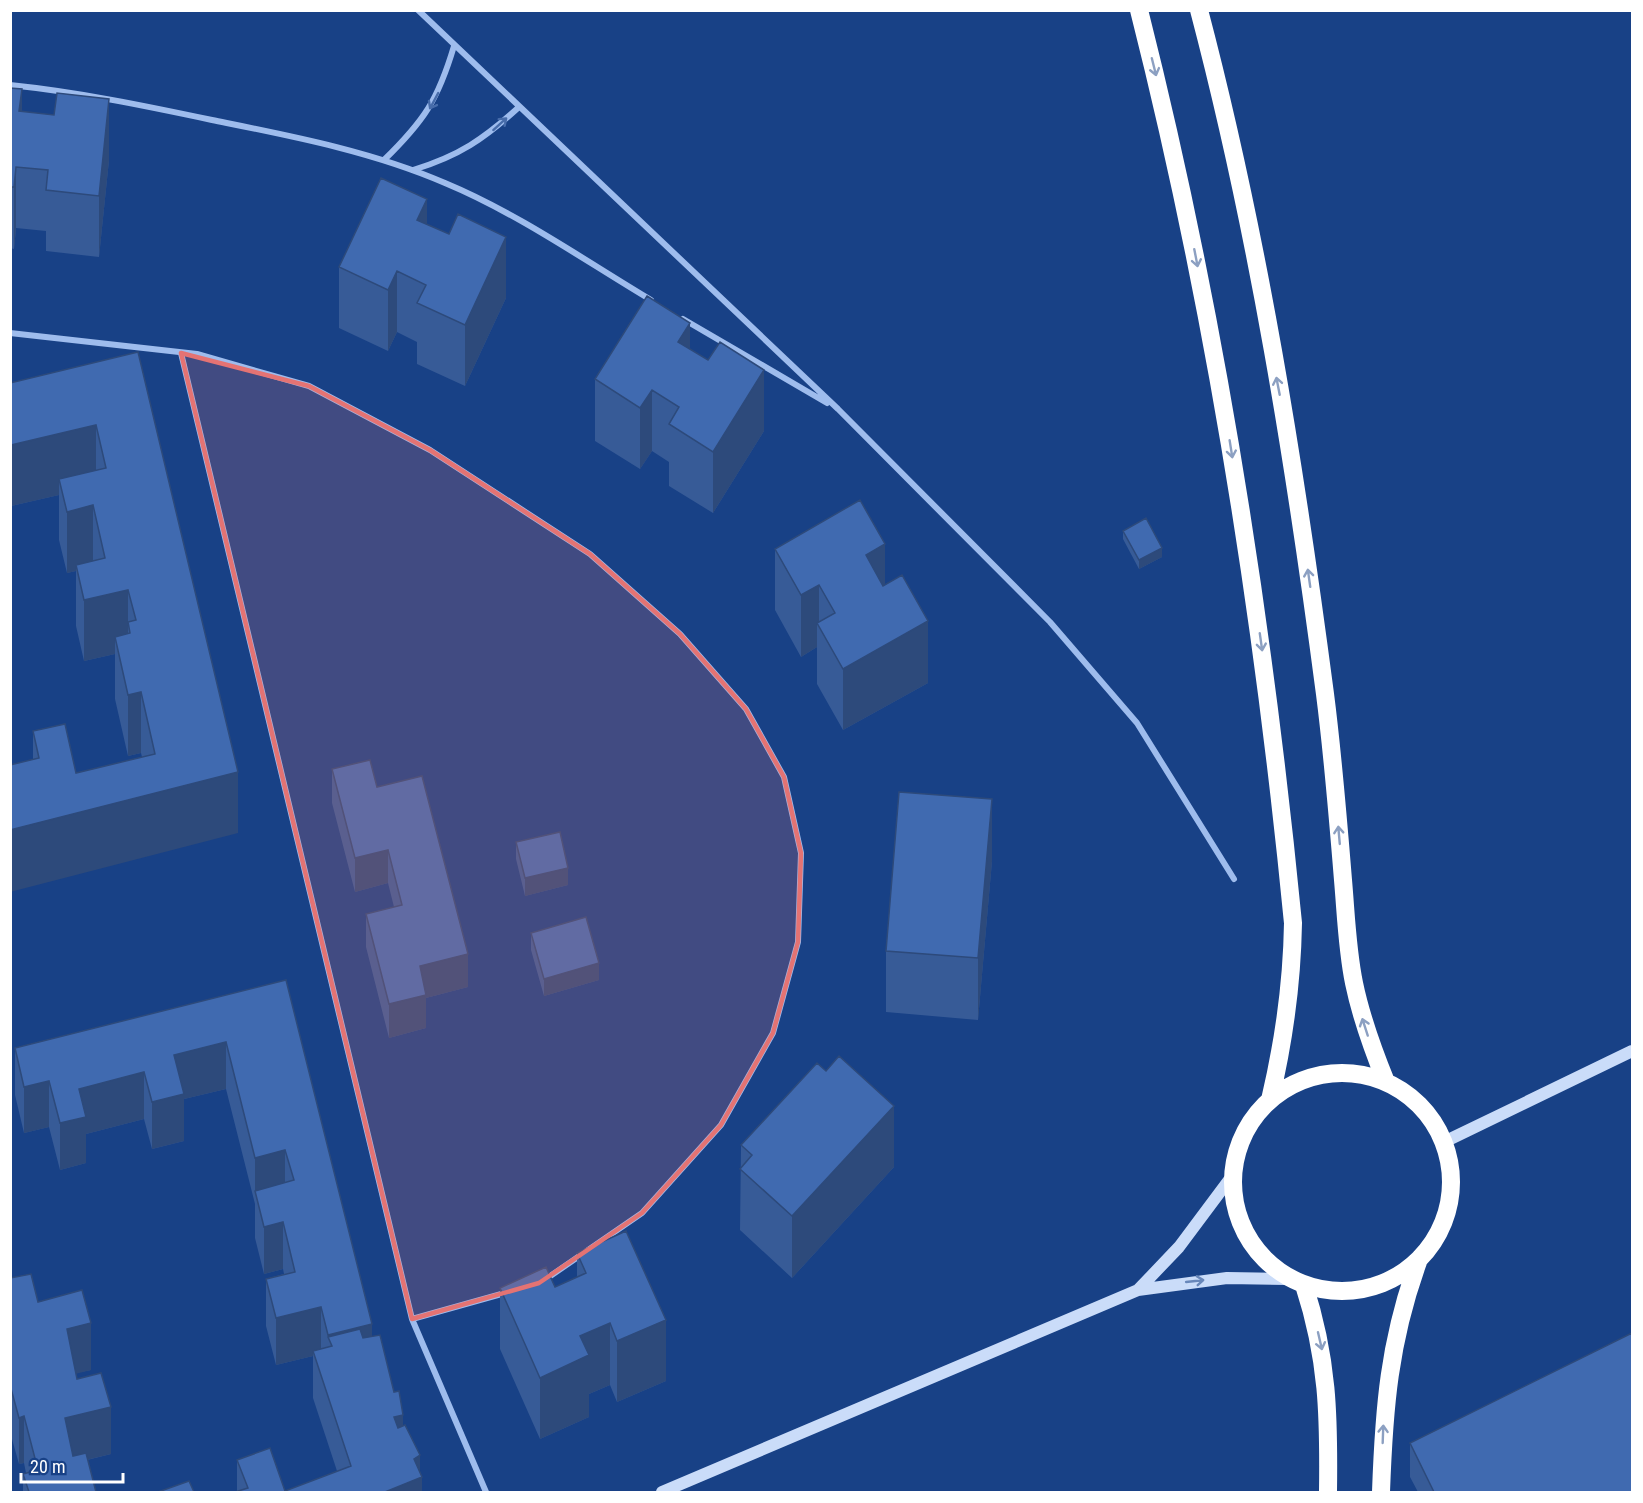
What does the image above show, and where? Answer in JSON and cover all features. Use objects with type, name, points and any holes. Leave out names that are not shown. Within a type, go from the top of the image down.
[{"type":"highway","points":[[1139,10],[1194,245],[1226,415],[1254,585],[1277,757],[1293,935],[1286,1024],[1270,1100]]},
{"type":"highway","points":[[1199,10],[1247,220],[1280,395],[1307,559],[1332,747],[1348,948],[1353,982],[1373,1050],[1386,1082]]},
{"type":"highway","points":[[1325,1074],[1367,1075],[1386,1082],[1405,1092],[1421,1106],[1434,1123],[1444,1142],[1452,1184],[1449,1205],[1437,1235],[1418,1261],[1402,1274],[1365,1290],[1344,1292],[1296,1282],[1259,1254],[1248,1239],[1239,1219],[1232,1176],[1244,1135],[1255,1116],[1270,1100],[1286,1088],[1325,1074]]},
{"type":"highway","points":[[1381,1492],[1384,1406],[1389,1369],[1406,1296],[1418,1261]]},
{"type":"highway","points":[[1296,1282],[1322,1350],[1327,1385],[1328,1492]]},
{"type":"main road","points":[[1444,1142],[1632,1051]]},
{"type":"main road","points":[[1138,1290],[1179,1247],[1232,1176]]},
{"type":"main road","points":[[662,1492],[1138,1290],[1197,1281],[1296,1282]]},
{"type":"street","points":[[418,10],[838,409],[1050,622],[1137,723],[1234,879]]},
{"type":"street","points":[[384,160],[413,132],[431,106],[454,46]]},
{"type":"street","points":[[10,85],[137,105],[292,136],[384,160],[413,170],[481,201],[655,302]]},
{"type":"street","points":[[413,170],[441,162],[470,148],[519,107]]},
{"type":"street","points":[[675,314],[838,409]]},
{"type":"street","points":[[10,333],[197,354],[309,386],[430,450],[590,554],[680,634],[746,709],[784,777],[801,853],[798,942],[773,1033],[721,1125],[642,1213],[539,1283]]},
{"type":"street","points":[[181,353],[412,1319],[486,1492]]},
{"type":"street","points":[[412,1319],[518,1289]]},
{"type":"highlighted area","points":[[181,353],[309,386],[430,450],[590,554],[680,634],[746,709],[784,777],[801,853],[798,942],[773,1033],[721,1125],[642,1213],[539,1283],[412,1319]]},
{"type":"building","points":[[10,88],[22,89],[19,111],[54,115],[57,93],[109,99],[99,196],[46,190],[48,170],[16,167],[14,187],[10,187]]},
{"type":"building","points":[[381,178],[427,199],[417,220],[449,234],[458,214],[506,237],[465,325],[417,303],[426,285],[397,271],[388,290],[339,267]]},
{"type":"building","points":[[647,296],[690,323],[678,342],[708,360],[720,342],[764,370],[713,452],[669,424],[679,407],[652,390],[640,408],[595,379]]},
{"type":"building","points":[[138,352],[238,772],[10,830],[10,765],[39,758],[33,731],[65,724],[76,773],[155,754],[141,692],[128,695],[115,637],[130,633],[128,622],[136,620],[128,590],[84,600],[76,565],[105,558],[93,505],[67,512],[59,479],[106,468],[96,425],[11,445],[10,441],[10,383]]},
{"type":"building","points":[[860,500],[885,544],[866,555],[883,586],[902,575],[928,621],[843,669],[817,623],[835,613],[819,585],[801,595],[775,549]]},
{"type":"building","points":[[1146,518],[1162,548],[1139,560],[1123,531]]},
{"type":"building","points":[[370,760],[377,787],[422,776],[468,954],[420,966],[426,995],[389,1004],[366,914],[402,905],[388,850],[355,858],[332,769]]},
{"type":"building","points":[[899,792],[992,799],[978,958],[886,951]]},
{"type":"building","points":[[560,832],[568,868],[525,878],[516,842]]},
{"type":"building","points":[[586,917],[599,963],[544,979],[531,933]]},
{"type":"building","points":[[286,980],[372,1324],[328,1335],[321,1307],[276,1318],[266,1279],[295,1272],[283,1222],[264,1227],[255,1191],[294,1180],[285,1150],[255,1158],[226,1042],[174,1055],[184,1094],[152,1102],[144,1072],[79,1089],[86,1117],[60,1123],[49,1081],[24,1087],[15,1048]]},
{"type":"building","points":[[839,1056],[894,1106],[792,1216],[740,1169],[752,1155],[741,1145],[817,1063],[826,1071]]},
{"type":"building","points":[[626,1231],[666,1320],[617,1341],[610,1323],[580,1336],[589,1355],[540,1378],[500,1288],[546,1267],[555,1287],[586,1273],[577,1253]]},
{"type":"building","points":[[31,1274],[38,1302],[82,1290],[91,1323],[67,1329],[77,1379],[101,1373],[111,1407],[65,1418],[73,1456],[86,1453],[96,1492],[29,1492],[23,1474],[38,1470],[24,1416],[19,1418],[10,1385],[10,1278]]},
{"type":"building","points":[[360,1329],[363,1338],[380,1335],[394,1392],[399,1391],[403,1415],[394,1417],[398,1428],[405,1425],[420,1455],[414,1459],[422,1477],[385,1492],[235,1492],[248,1488],[237,1460],[270,1448],[285,1491],[351,1466],[313,1351],[332,1346],[328,1337]]},
{"type":"building","points":[[1632,1333],[1632,1492],[1434,1492],[1410,1443]]},
{"type":"building","points":[[189,1481],[194,1492],[158,1492]]}]
